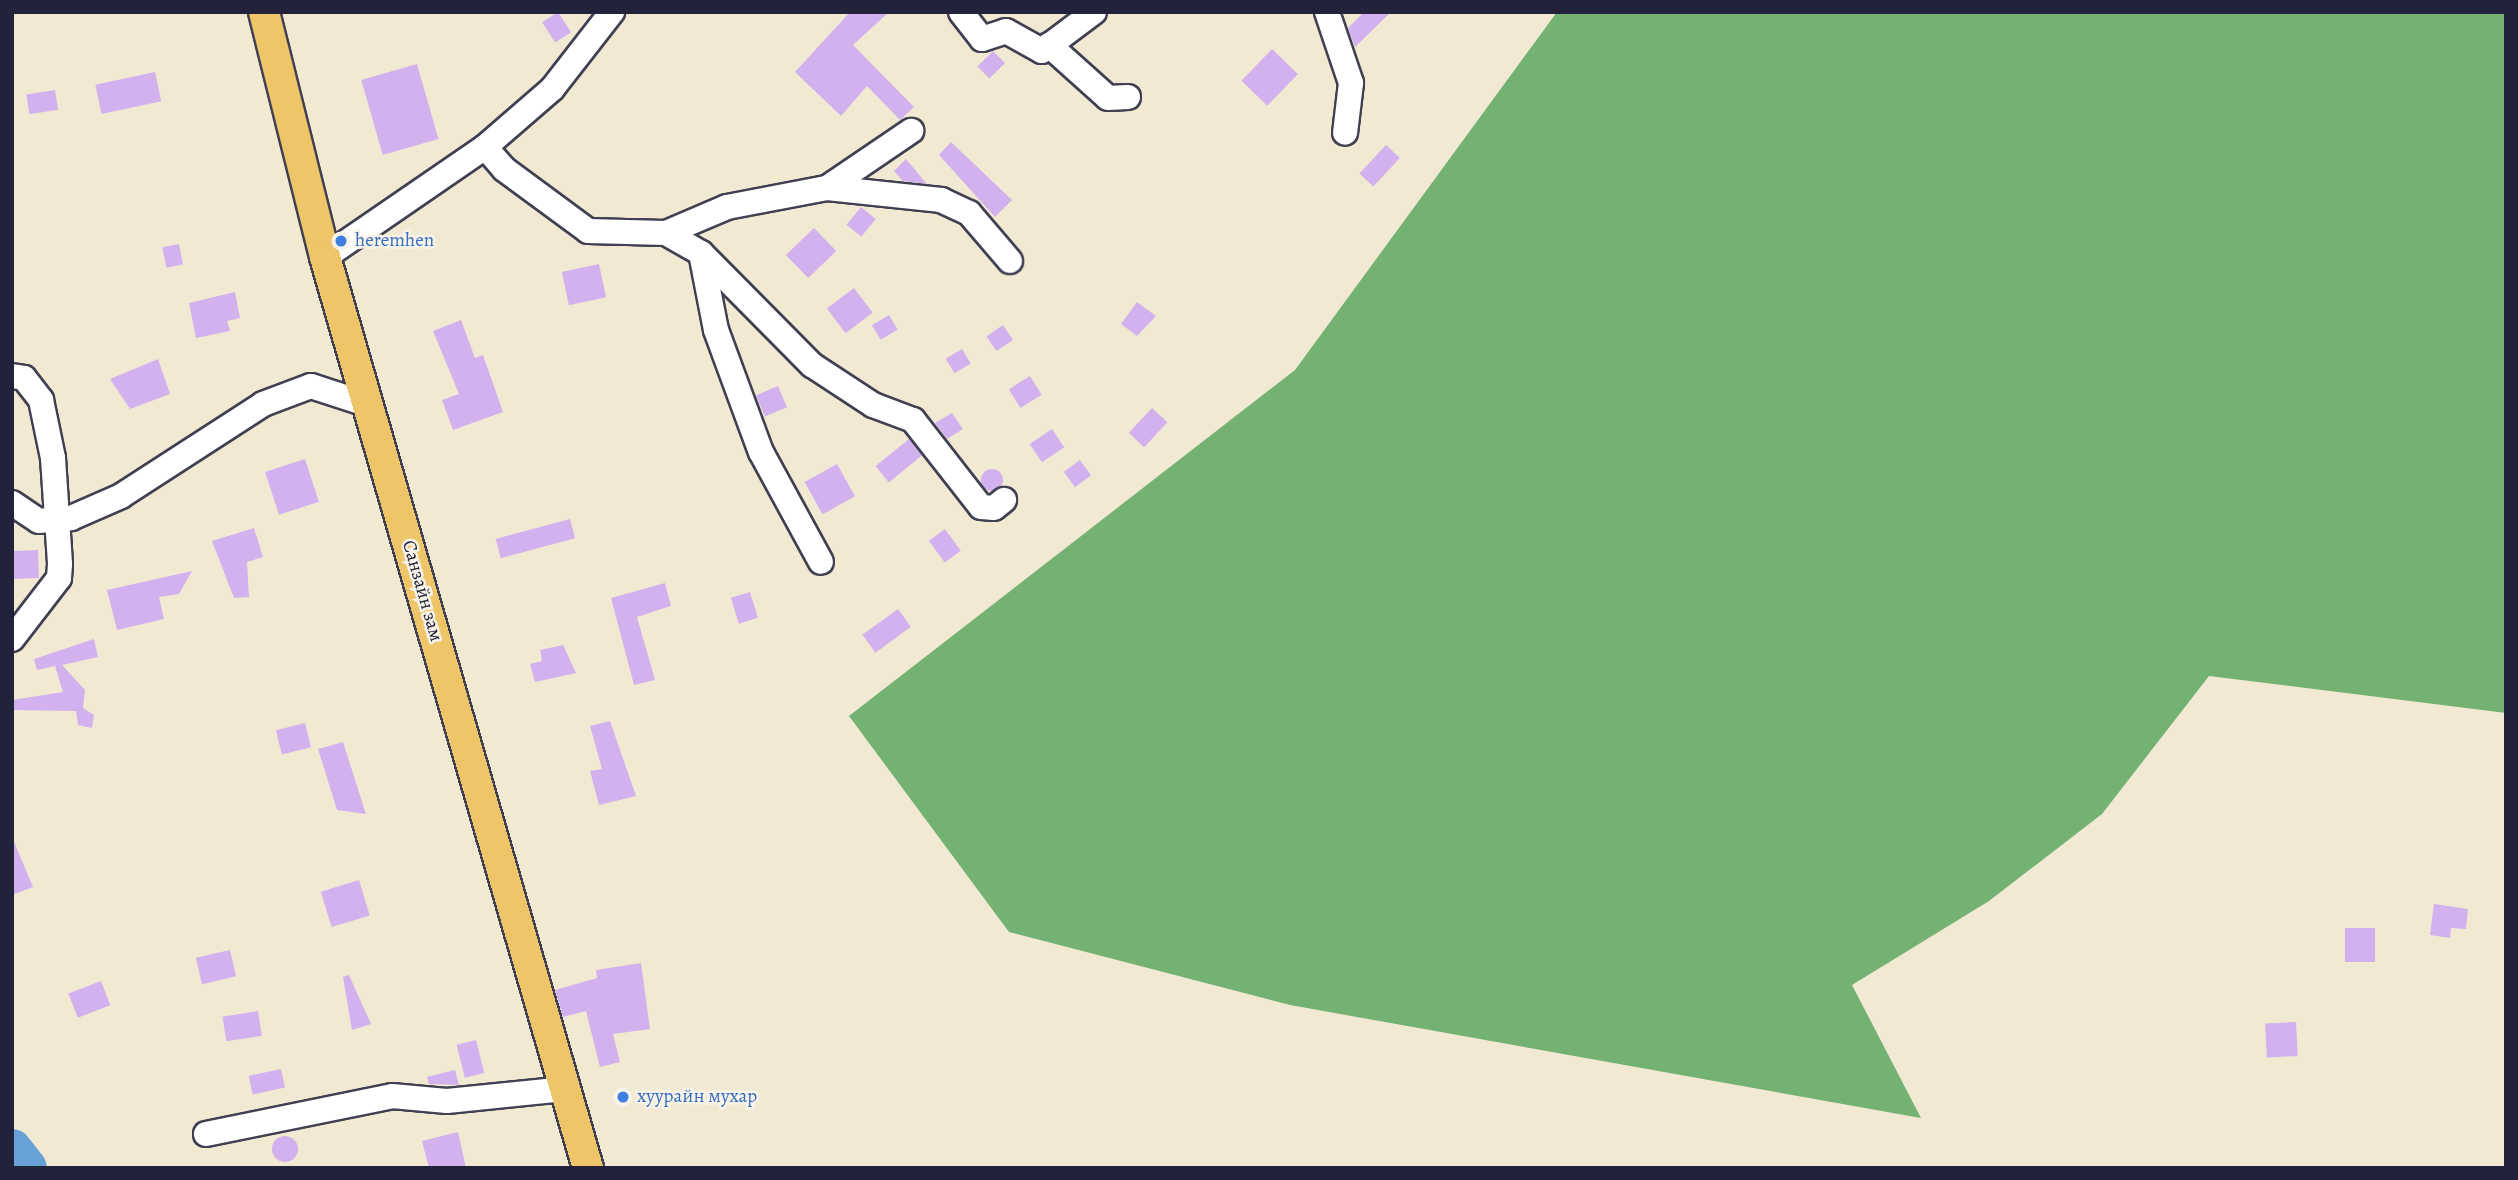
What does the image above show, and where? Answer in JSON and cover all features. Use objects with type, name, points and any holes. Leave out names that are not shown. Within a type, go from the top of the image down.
[{"type":"main road","name":"Санзайн зам","points":[[264,12],[325,257],[589,1168]]},
{"type":"street","points":[[325,257],[485,147],[552,89],[612,12]]},
{"type":"street","points":[[961,12],[982,39],[1006,31],[1042,51],[1094,12]]},
{"type":"street","points":[[1327,12],[1351,83],[1345,133]]},
{"type":"street","points":[[1049,46],[1108,98],[1128,97]]},
{"type":"street","points":[[827,188],[911,131]]},
{"type":"street","points":[[485,147],[504,169],[588,231],[666,233],[727,207],[827,188],[941,200],[969,214],[1010,261]]},
{"type":"street","points":[[666,233],[701,253],[812,365],[873,405],[913,421],[981,507],[995,508],[1004,500]]},
{"type":"street","points":[[701,253],[716,330],[761,452],[821,562]]},
{"type":"street","points":[[12,376],[24,378],[40,400],[53,458],[58,578],[12,639]]},
{"type":"street","points":[[12,502],[24,515],[55,520],[121,496],[263,404],[311,386],[369,405]]},
{"type":"street","points":[[206,1134],[392,1096],[447,1101],[566,1089]]},
{"type":"green space","points":[[1557,12],[2506,12],[2506,713],[2209,676],[2102,814],[1989,901],[1852,985],[1921,1118],[1290,1005],[1009,932],[849,716],[1295,370]]},
{"type":"building","points":[[558,12],[571,32],[555,42],[542,22]]},
{"type":"building","points":[[850,12],[889,12],[853,45],[914,107],[900,120],[867,86],[841,116],[795,72]]},
{"type":"building","points":[[1364,12],[1391,12],[1355,47],[1348,28]]},
{"type":"building","points":[[1272,49],[1298,74],[1267,106],[1241,81]]},
{"type":"building","points":[[993,51],[1005,63],[989,79],[977,67]]},
{"type":"building","points":[[417,64],[438,139],[383,155],[361,80]]},
{"type":"building","points":[[155,72],[161,101],[102,114],[95,85]]},
{"type":"building","points":[[55,90],[58,110],[29,114],[26,95]]},
{"type":"building","points":[[951,142],[1012,200],[995,217],[939,155]]},
{"type":"building","points":[[1386,145],[1400,158],[1373,186],[1359,174]]},
{"type":"building","points":[[906,159],[927,184],[903,181],[894,171]]},
{"type":"building","points":[[861,207],[876,219],[861,237],[847,225]]},
{"type":"building","points":[[814,228],[836,251],[808,278],[786,255]]},
{"type":"building","points":[[179,244],[183,265],[166,268],[162,247]]},
{"type":"building","points":[[599,264],[606,297],[569,305],[562,272]]},
{"type":"building","points":[[854,288],[873,313],[846,333],[827,308]]},
{"type":"building","points":[[235,292],[240,318],[227,321],[230,331],[196,338],[189,303]]},
{"type":"building","points":[[1137,302],[1156,316],[1137,336],[1121,324]]},
{"type":"building","points":[[889,315],[898,330],[881,340],[872,325]]},
{"type":"building","points":[[461,320],[475,358],[483,355],[503,412],[453,430],[442,400],[459,394],[433,331]]},
{"type":"building","points":[[1003,325],[1013,340],[996,351],[986,336]]},
{"type":"building","points":[[962,349],[971,364],[954,373],[946,359]]},
{"type":"building","points":[[158,359],[170,394],[130,409],[110,379]]},
{"type":"building","points":[[1030,376],[1042,395],[1020,408],[1009,389]]},
{"type":"building","points":[[778,386],[787,407],[765,417],[756,395]]},
{"type":"building","points":[[1152,408],[1167,422],[1144,447],[1129,433]]},
{"type":"building","points":[[952,413],[963,429],[947,439],[935,423]]},
{"type":"building","points":[[1052,429],[1064,447],[1042,462],[1030,444]]},
{"type":"building","points":[[909,439],[922,455],[889,482],[876,466]]},
{"type":"building","points":[[305,459],[319,502],[279,515],[265,472]]},
{"type":"building","points":[[1080,460],[1091,475],[1075,487],[1064,472]]},
{"type":"building","points":[[837,464],[855,496],[823,514],[805,482]]},
{"type":"building","points":[[992,469],[1000,472],[1003,480],[1000,488],[992,491],[984,488],[981,480],[984,472]]},
{"type":"building","points":[[570,519],[575,538],[501,558],[496,539]]},
{"type":"building","points":[[254,528],[263,557],[247,562],[249,597],[234,598],[212,541]]},
{"type":"building","points":[[945,529],[961,551],[945,563],[929,541]]},
{"type":"building","points":[[38,550],[39,578],[13,579],[12,551]]},
{"type":"building","points":[[192,571],[179,594],[159,597],[164,619],[117,630],[107,590]]},
{"type":"building","points":[[665,583],[671,606],[637,617],[655,680],[634,685],[611,598]]},
{"type":"building","points":[[750,592],[758,618],[739,624],[731,598]]},
{"type":"building","points":[[898,609],[911,627],[875,653],[862,635]]},
{"type":"building","points":[[94,639],[98,657],[62,665],[85,690],[83,708],[94,715],[92,728],[78,725],[76,711],[12,710],[12,700],[63,692],[55,666],[37,670],[34,659]]},
{"type":"building","points":[[563,645],[576,673],[535,682],[530,664],[542,661],[540,650]]},
{"type":"building","points":[[610,721],[636,796],[599,805],[590,771],[602,769],[590,726]]},
{"type":"building","points":[[305,723],[311,747],[282,755],[276,730]]},
{"type":"building","points":[[343,742],[366,814],[337,810],[318,749]]},
{"type":"building","points":[[12,837],[33,887],[12,895]]},
{"type":"building","points":[[359,880],[370,915],[332,927],[321,892]]},
{"type":"building","points":[[2434,904],[2468,909],[2466,929],[2451,928],[2450,938],[2430,935]]},
{"type":"building","points":[[2345,928],[2375,928],[2375,962],[2345,962]]},
{"type":"building","points":[[230,950],[236,976],[202,984],[196,958]]},
{"type":"building","points":[[641,963],[650,1029],[613,1034],[620,1062],[600,1067],[586,1011],[563,1017],[555,990],[597,978],[596,970]]},
{"type":"building","points":[[349,975],[371,1024],[352,1030],[343,977]]},
{"type":"building","points":[[101,981],[110,1005],[78,1018],[68,994]]},
{"type":"building","points":[[258,1011],[262,1036],[226,1041],[222,1017]]},
{"type":"building","points":[[2296,1022],[2298,1056],[2267,1058],[2265,1024]]},
{"type":"building","points":[[476,1040],[484,1073],[465,1078],[457,1045]]},
{"type":"building","points":[[281,1069],[285,1088],[253,1094],[249,1076]]},
{"type":"building","points":[[455,1070],[459,1085],[429,1084],[427,1077]]},
{"type":"building","points":[[458,1132],[466,1168],[429,1168],[422,1141]]},
{"type":"building","points":[[285,1136],[295,1139],[298,1149],[295,1159],[285,1162],[275,1159],[272,1149],[275,1139]]},
{"type":"waterway","points":[[12,1149],[27,1168]]},
{"type":"place","name":"heremhen","points":[[341,241]]},
{"type":"place","name":"хуурайн мухар","points":[[623,1097]]}]
